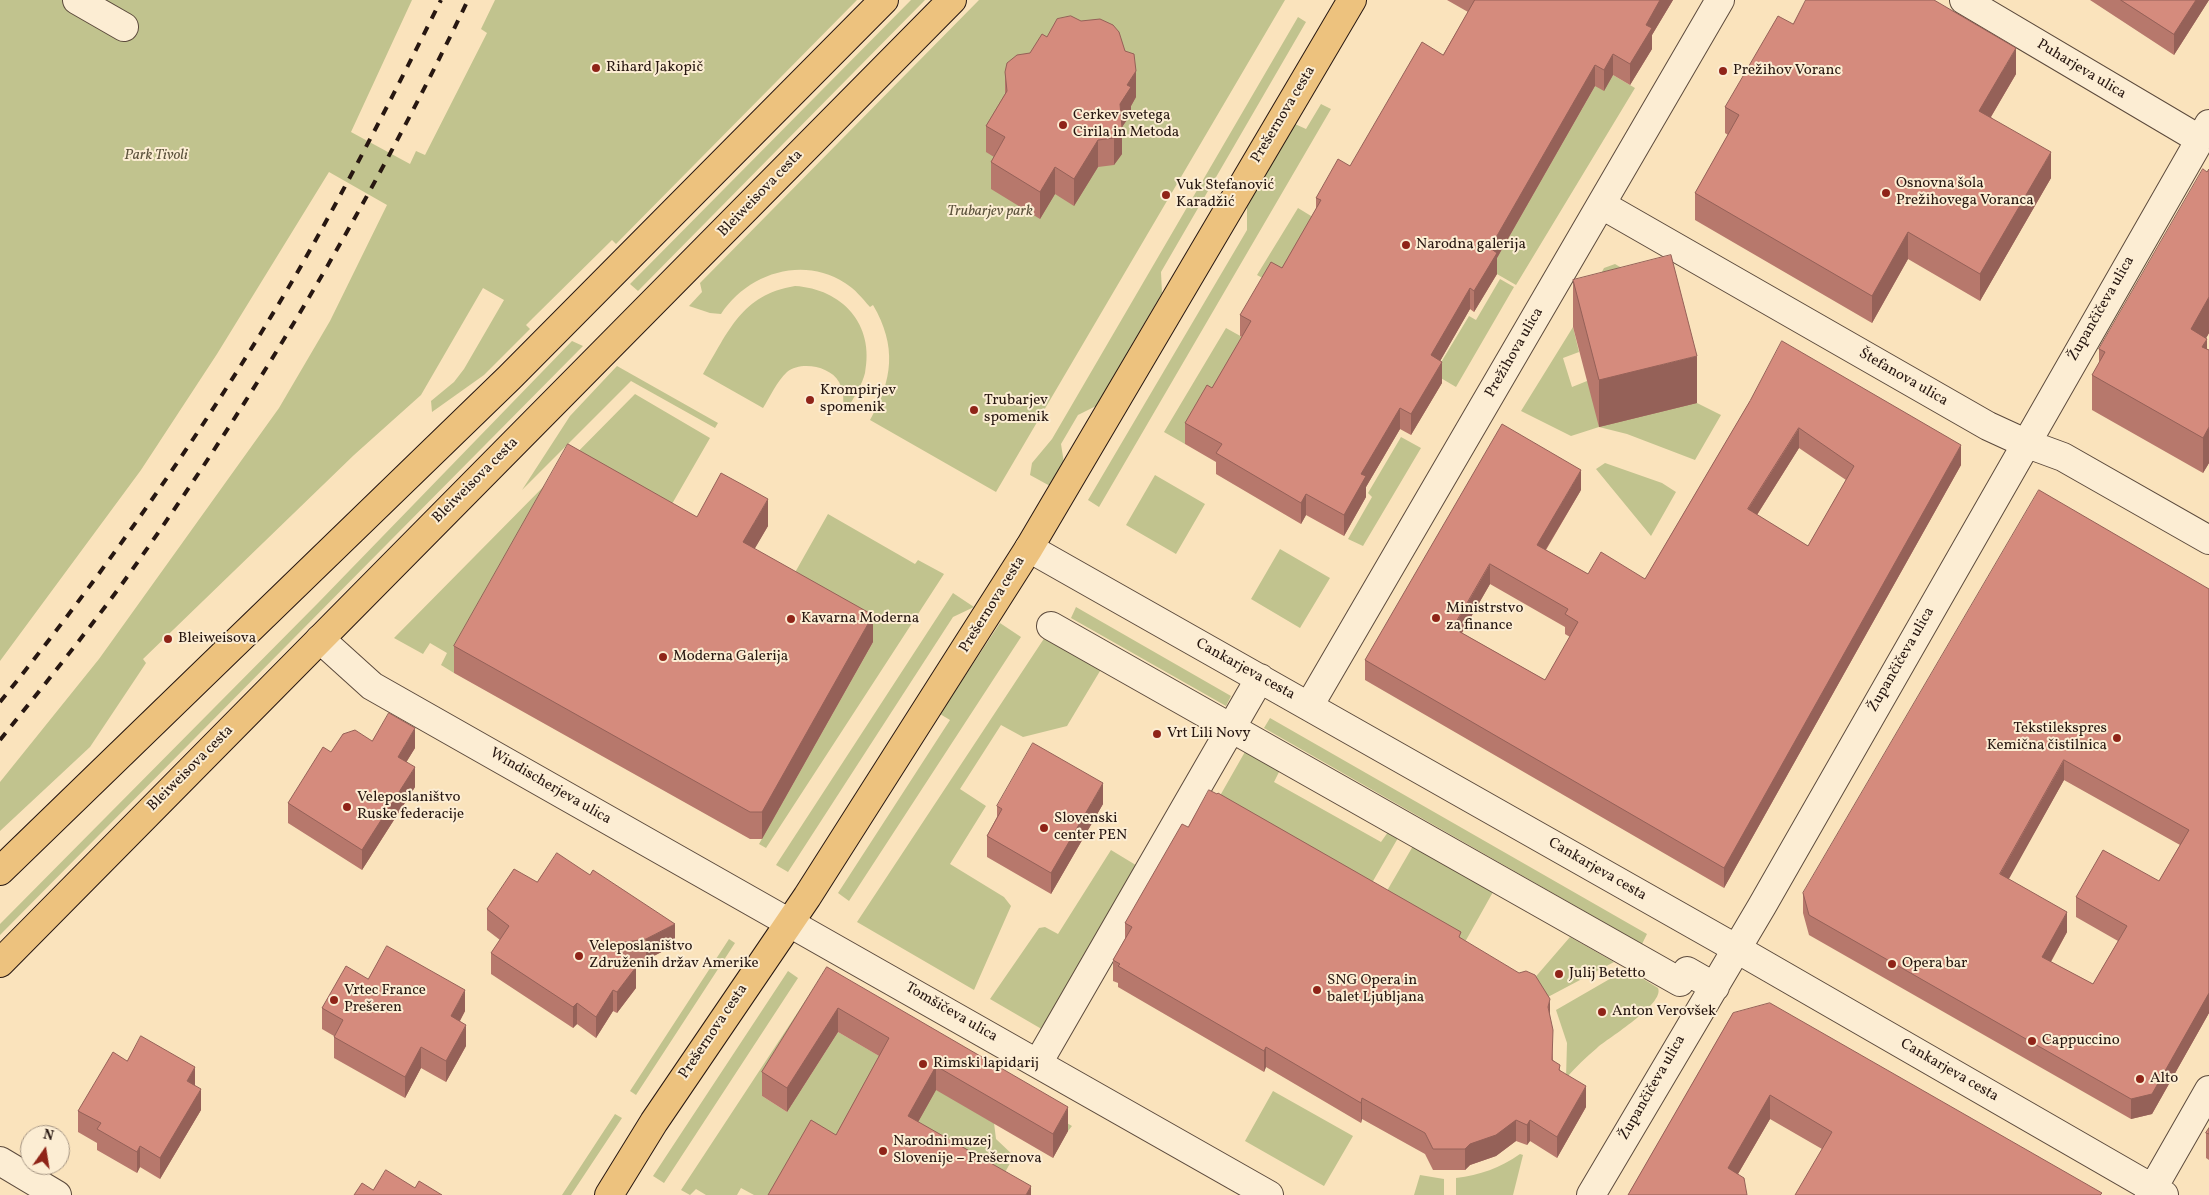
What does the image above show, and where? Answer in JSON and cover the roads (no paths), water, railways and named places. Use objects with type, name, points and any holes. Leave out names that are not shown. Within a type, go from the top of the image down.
[{"type":"main road","points":[[0,871],[556,331],[884,0]]},
{"type":"main road","name":"Bleiweisova cesta","points":[[0,963],[952,0]]},
{"type":"main road","name":"Prešernova cesta","points":[[609,1195],[654,1122],[788,922],[1029,548],[1352,0]]},
{"type":"street","points":[[77,0],[124,27]]},
{"type":"street","name":"Prežihova ulica","points":[[1309,706],[1720,0]]},
{"type":"street","name":"Puharjeva ulica","points":[[1964,0],[2201,146]]},
{"type":"street","name":"Župančičeva ulica","points":[[1591,1195],[1675,1050],[1737,949],[2025,444],[2201,146]]},
{"type":"street","name":"Štefanova ulica","points":[[1602,205],[1988,426],[2025,444],[2063,457],[2209,540]]},
{"type":"street","name":"Cankarjeva cesta","points":[[1029,548],[1737,949],[2155,1193]]},
{"type":"street","points":[[1051,626],[1680,982],[1686,971],[1715,986]]},
{"type":"street","name":"Windischerjeva ulica","points":[[320,639],[372,686],[788,922]]},
{"type":"street","points":[[1038,1063],[1260,678]]},
{"type":"street","name":"Tomšičeva ulica","points":[[788,922],[1269,1195]]},
{"type":"street","points":[[2155,1193],[2209,1090]]},
{"type":"street","points":[[0,1162],[57,1195]]},
{"type":"railway","points":[[0,702],[119,546],[229,384],[316,239],[371,138],[441,0]]},
{"type":"railway","points":[[0,740],[122,584],[218,444],[264,372],[350,226],[391,151],[468,0]]},
{"type":"place","name":"Rihard Jakopič","points":[[596,68]]},
{"type":"place","name":"Prežihov Voranc","points":[[1723,71]]},
{"type":"place","name":"Cerkev svetega Cirila in Metoda","points":[[1063,125]]},
{"type":"place","name":"Osnovna šola Prežihovega Voranca","points":[[1886,193]]},
{"type":"place","name":"Vuk Stefanović Karadžić","points":[[1166,195]]},
{"type":"place","name":"Narodna galerija","points":[[1406,245]]},
{"type":"place","name":"Krompirjev spomenik","points":[[810,400]]},
{"type":"place","name":"Trubarjev spomenik","points":[[974,410]]},
{"type":"place","name":"Ministrstvo za finance","points":[[1436,618]]},
{"type":"place","name":"Kavarna Moderna","points":[[791,619]]},
{"type":"place","name":"Bleiweisova","points":[[168,639]]},
{"type":"place","name":"Moderna Galerija","points":[[663,657]]},
{"type":"place","name":"Vrt Lili Novy","points":[[1157,734]]},
{"type":"place","name":"Tekstilekspres Kemična čistilnica","points":[[2117,738]]},
{"type":"place","name":"Veleposlaništvo Ruske federacije","points":[[347,807]]},
{"type":"place","name":"Slovenski center PEN","points":[[1044,828]]},
{"type":"place","name":"Veleposlaništvo Združenih držav Amerike","points":[[579,956]]},
{"type":"place","name":"Opera bar","points":[[1892,964]]},
{"type":"place","name":"Julij Betetto","points":[[1559,974]]},
{"type":"place","name":"SNG Opera in balet Ljubljana","points":[[1317,990]]},
{"type":"place","name":"Vrtec France Prešeren","points":[[334,1000]]},
{"type":"place","name":"Anton Verovšek","points":[[1602,1012]]},
{"type":"place","name":"Cappuccino","points":[[2032,1041]]},
{"type":"place","name":"Rimski lapidarij","points":[[923,1064]]},
{"type":"place","name":"Alto","points":[[2140,1079]]},
{"type":"place","name":"Narodni muzej Slovenije – Prešernova","points":[[883,1151]]},
{"type":"park label","name":"Park Tivoli","points":[[156,156]]},
{"type":"park label","name":"Trubarjev park","points":[[990,212]]}]
